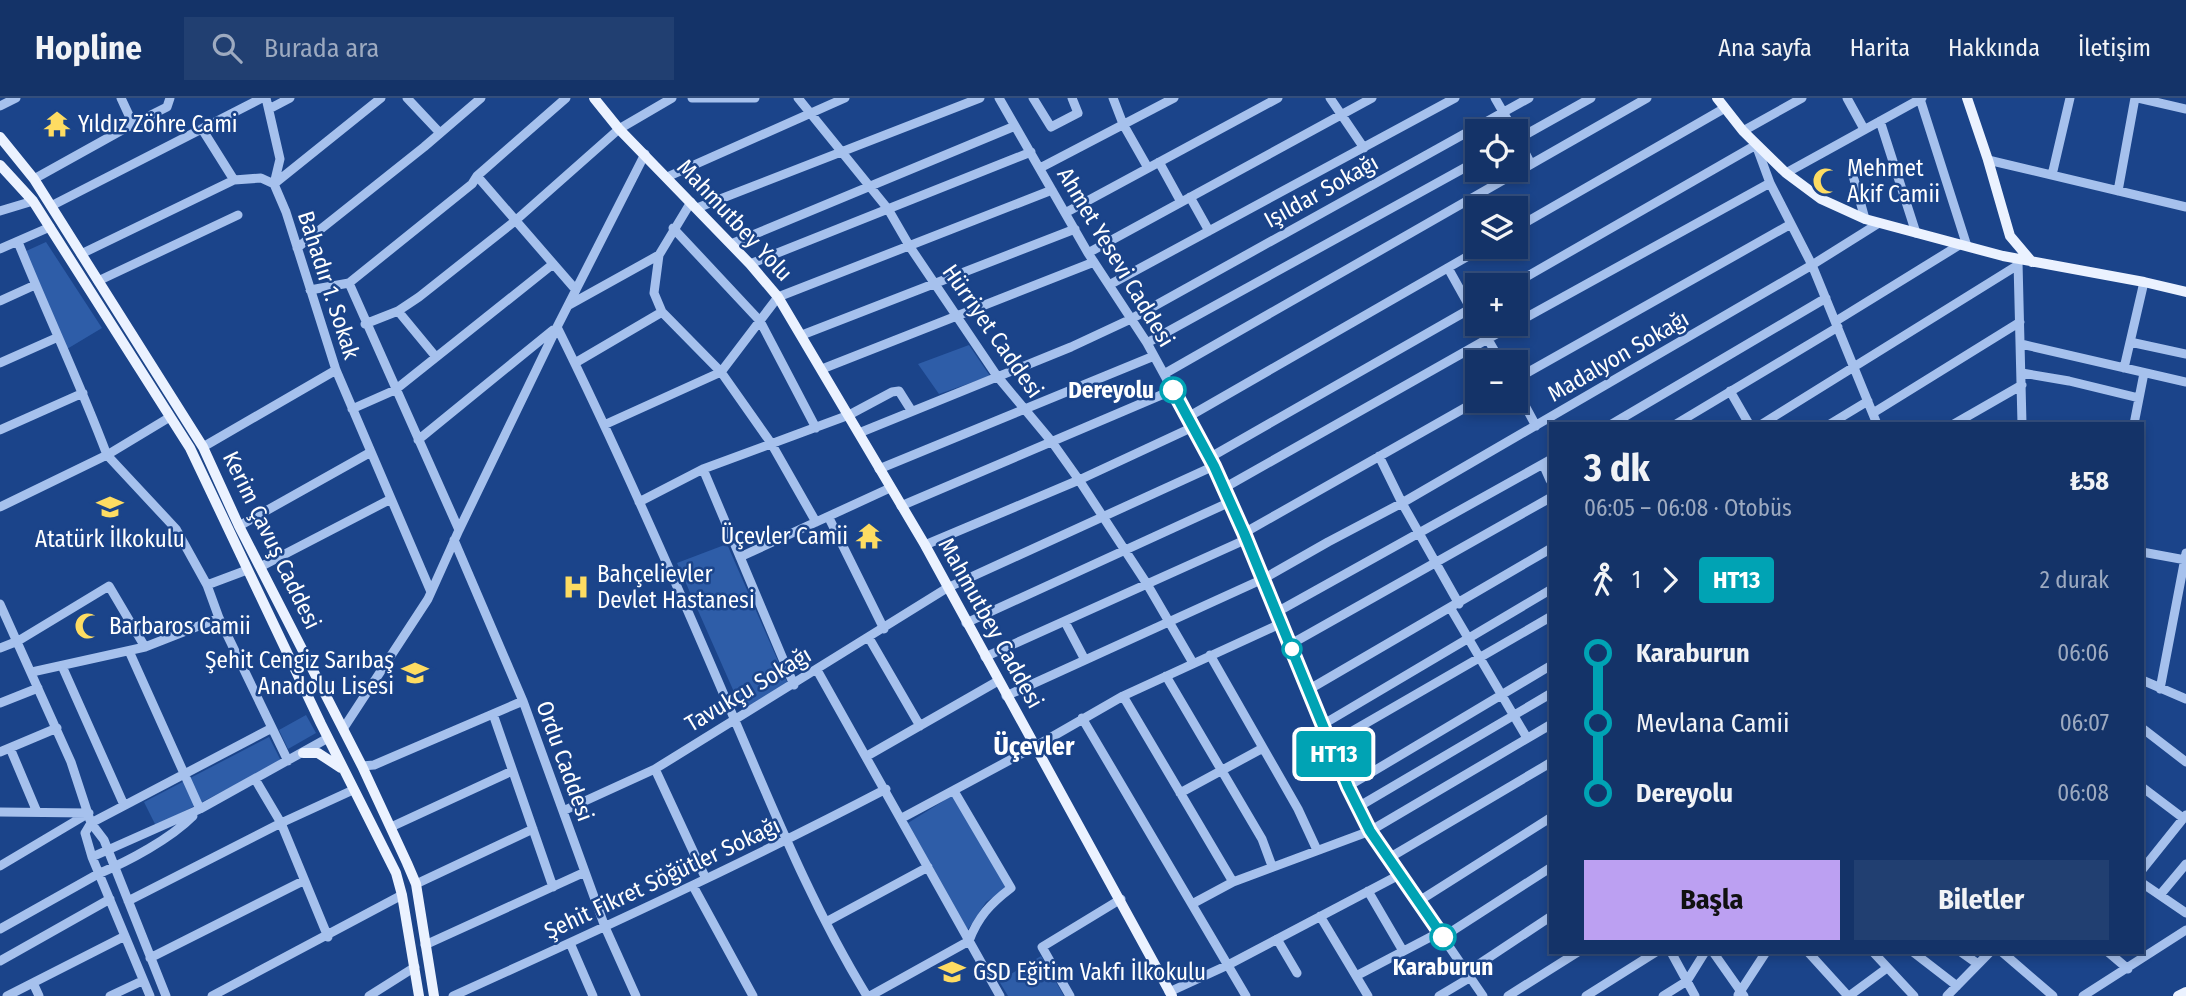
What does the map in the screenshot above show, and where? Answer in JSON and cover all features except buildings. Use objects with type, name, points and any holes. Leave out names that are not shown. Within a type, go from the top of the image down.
[{"type":"main road","name":"Mahmutbey Yolu","points":[[594,98],[619,129],[750,264],[778,297],[830,383]]},
{"type":"main road","points":[[1717,98],[1743,131],[1786,173],[1821,200],[1865,219],[2018,262],[2032,262],[2186,292]]},
{"type":"main road","points":[[1967,98],[1989,160],[2010,236],[2032,262]]},
{"type":"main road","name":"Kerim Çavuş Caddesi","points":[[0,137],[34,180],[203,447],[239,526],[362,766],[416,884],[434,996]]},
{"type":"main road","name":"Kerim Çavuş Caddesi","points":[[0,165],[33,201],[190,448],[353,790],[396,873],[419,996]]},
{"type":"main road","points":[[2003,257],[2010,236]]},
{"type":"main road","name":"Mahmutbey Caddesi","points":[[830,383],[925,545],[1171,994]]},
{"type":"main road","points":[[328,738],[343,729]]},
{"type":"main road","points":[[303,753],[318,753],[344,770]]},
{"type":"main road","points":[[2178,996],[2186,992]]},
{"type":"street","points":[[0,106],[16,98]]},
{"type":"street","points":[[121,98],[133,124]]},
{"type":"street","points":[[34,180],[167,107],[170,98]]},
{"type":"street","points":[[51,206],[264,98],[280,159],[274,184]]},
{"type":"street","points":[[269,109],[290,98]]},
{"type":"street","points":[[274,184],[381,98]]},
{"type":"street","points":[[407,98],[440,133]]},
{"type":"street","points":[[297,248],[481,98]]},
{"type":"street","points":[[310,290],[349,283],[472,184],[477,176],[566,98]]},
{"type":"street","points":[[365,324],[398,311],[515,221],[619,129],[672,98]]},
{"type":"street","points":[[692,98],[755,98]]},
{"type":"street","name":"Hürriyet Caddesi","points":[[798,98],[888,209],[910,247],[997,376],[1052,442],[1079,480],[1147,584],[1193,663]]},
{"type":"street","points":[[667,177],[845,98]]},
{"type":"street","points":[[816,522],[771,443],[721,372],[662,312],[654,293],[659,255],[673,228],[694,205],[843,152],[980,98]]},
{"type":"street","name":"Ahmet Yesevi Caddesi","points":[[999,98],[1088,253],[1147,343],[1212,461],[1264,579],[1348,787],[1370,831],[1483,996]]},
{"type":"street","points":[[1033,98],[1051,127],[1079,113],[1072,98]]},
{"type":"street","points":[[1113,98],[1148,168]]},
{"type":"street","points":[[1040,168],[1174,98]]},
{"type":"street","points":[[1065,213],[1278,98]]},
{"type":"street","points":[[1330,98],[1364,148]]},
{"type":"street","points":[[1088,253],[1372,98]]},
{"type":"street","points":[[1109,285],[1455,98]]},
{"type":"street","points":[[1495,98],[1507,119]]},
{"type":"street","name":"Işıldar Sokağı","points":[[859,433],[1071,347],[1132,319],[1529,98]]},
{"type":"street","points":[[1528,130],[1591,98]]},
{"type":"street","points":[[1164,374],[1647,98]]},
{"type":"street","points":[[1743,131],[1802,98]]},
{"type":"street","points":[[1847,98],[1864,129]]},
{"type":"street","points":[[2052,175],[2070,98]]},
{"type":"street","points":[[2118,191],[2136,98],[2186,110]]},
{"type":"street","points":[[1679,422],[1964,245],[1921,99],[1786,173]]},
{"type":"street","points":[[1528,221],[1726,108]]},
{"type":"street","points":[[1880,121],[1916,233]]},
{"type":"street","points":[[731,244],[1015,126]]},
{"type":"street","points":[[202,129],[234,180]]},
{"type":"street","points":[[1528,276],[1756,145],[1770,183],[1812,265],[1876,422]]},
{"type":"street","points":[[750,264],[1031,152]]},
{"type":"street","points":[[343,729],[431,592],[557,327],[645,154]]},
{"type":"street","points":[[1528,158],[1531,164]]},
{"type":"street","points":[[1989,160],[2186,207]]},
{"type":"street","points":[[1159,162],[1209,231]]},
{"type":"street","points":[[1147,343],[1465,168]]},
{"type":"street","points":[[1852,173],[1865,219]]},
{"type":"street","points":[[477,176],[576,290]]},
{"type":"street","points":[[81,254],[234,180],[261,178],[274,184]]},
{"type":"street","points":[[1528,316],[1770,183]]},
{"type":"street","name":"Bahadır 1. Sokak","points":[[274,184],[286,212],[336,370],[431,592]]},
{"type":"street","points":[[604,425],[721,372],[778,297],[1052,190]]},
{"type":"street","points":[[0,211],[33,201]]},
{"type":"street","points":[[98,281],[238,215]]},
{"type":"street","name":"Madalyon Sokağı","points":[[1006,696],[1264,579],[1536,426],[1879,223]]},
{"type":"street","points":[[1528,372],[1791,224]]},
{"type":"street","points":[[0,249],[50,228]]},
{"type":"street","points":[[673,228],[760,321],[816,428]]},
{"type":"street","points":[[802,335],[1075,229]]},
{"type":"street","points":[[18,243],[107,455],[176,529],[207,585],[219,618],[288,761]]},
{"type":"street","points":[[568,306],[659,255]]},
{"type":"street","points":[[1188,417],[1465,258]]},
{"type":"street","points":[[822,369],[1094,262]]},
{"type":"street","points":[[2018,262],[2022,422]]},
{"type":"street","points":[[1765,422],[1855,368],[2018,262]]},
{"type":"street","points":[[352,409],[395,390],[553,264]]},
{"type":"street","points":[[1448,268],[1465,294]]},
{"type":"street","points":[[2124,368],[2144,282]]},
{"type":"street","points":[[349,283],[459,530]]},
{"type":"street","points":[[0,301],[35,285]]},
{"type":"street","points":[[1615,422],[1826,298]]},
{"type":"street","points":[[398,311],[436,357]]},
{"type":"street","points":[[575,363],[662,312]]},
{"type":"street","name":"Tavukçu Sokağı","points":[[563,811],[655,769],[947,588],[1104,517],[1212,461],[1465,312]]},
{"type":"street","points":[[1873,413],[2020,322]]},
{"type":"street","points":[[557,327],[639,502],[786,841],[843,958],[868,996],[969,942],[976,922],[990,903],[1011,888],[954,790]]},
{"type":"street","points":[[418,440],[557,327]]},
{"type":"street","points":[[1224,488],[1491,336]]},
{"type":"street","points":[[0,363],[56,338]]},
{"type":"street","points":[[1487,338],[1494,350]]},
{"type":"street","points":[[2130,342],[2186,354]]},
{"type":"street","points":[[2021,344],[2186,382]]},
{"type":"street","points":[[879,469],[1154,355]]},
{"type":"street","points":[[203,447],[336,370]]},
{"type":"street","points":[[2022,373],[2139,398]]},
{"type":"street","points":[[2134,422],[2144,373]]},
{"type":"street","points":[[1957,422],[2022,385]]},
{"type":"street","points":[[901,506],[1173,390]]},
{"type":"street","points":[[639,502],[704,469],[849,415],[892,391],[899,391],[911,410]]},
{"type":"street","points":[[1730,391],[1748,422]]},
{"type":"street","points":[[0,430],[83,393]]},
{"type":"street","points":[[1833,422],[1868,401]]},
{"type":"street","points":[[985,657],[1147,584],[1245,536],[1465,408]]},
{"type":"street","points":[[1528,411],[1536,426]]},
{"type":"street","points":[[0,507],[107,455],[170,417]]},
{"type":"street","points":[[925,545],[1079,480],[1193,427]]},
{"type":"street","points":[[239,526],[371,452]]},
{"type":"street","points":[[1379,456],[1436,564],[1470,638],[1527,738]]},
{"type":"street","points":[[1277,612],[1547,462]]},
{"type":"street","points":[[704,469],[793,685]]},
{"type":"street","points":[[740,557],[890,488]]},
{"type":"street","points":[[260,567],[391,499]]},
{"type":"street","points":[[1291,645],[1549,499]]},
{"type":"street","points":[[966,623],[1230,502]]},
{"type":"street","points":[[829,518],[884,629]]},
{"type":"street","name":"Ordu Caddesi","points":[[454,540],[523,701],[605,927],[636,996]]},
{"type":"street","points":[[1308,690],[1549,550]]},
{"type":"street","points":[[2144,552],[2185,558],[2160,689]]},
{"type":"street","points":[[207,585],[247,569]]},
{"type":"street","points":[[0,648],[18,641],[109,586],[145,647]]},
{"type":"street","points":[[1322,725],[1549,591]]},
{"type":"street","points":[[0,604],[57,729],[90,818],[104,840],[166,996]]},
{"type":"street","points":[[32,672],[145,647],[219,618]]},
{"type":"street","points":[[1330,744],[1549,618]]},
{"type":"street","points":[[1065,622],[1085,660]]},
{"type":"street","points":[[902,818],[1123,696],[1282,623]]},
{"type":"street","points":[[869,638],[920,726]]},
{"type":"street","points":[[129,651],[200,809]]},
{"type":"street","points":[[1210,655],[1298,809],[1317,850]]},
{"type":"street","points":[[62,666],[124,805]]},
{"type":"street","points":[[1348,787],[1549,667]]},
{"type":"street","points":[[817,670],[1000,996]]},
{"type":"street","points":[[1166,676],[1262,839],[1272,866]]},
{"type":"street","points":[[867,756],[998,681]]},
{"type":"street","points":[[2144,681],[2186,699]]},
{"type":"street","points":[[0,703],[38,688]]},
{"type":"street","points":[[1358,807],[1549,695]]},
{"type":"street","points":[[1123,696],[1233,882]]},
{"type":"street","points":[[362,766],[374,765],[523,701]]},
{"type":"street","points":[[493,714],[553,887]]},
{"type":"street","points":[[1082,718],[1246,996]]},
{"type":"street","points":[[1192,904],[1233,882],[1272,866],[1370,831],[1549,726]]},
{"type":"street","points":[[0,866],[272,728]]},
{"type":"street","points":[[0,752],[57,729]]},
{"type":"street","points":[[2144,730],[2186,762]]},
{"type":"street","points":[[92,857],[200,809],[328,738]]},
{"type":"street","points":[[10,748],[37,812]]},
{"type":"street","points":[[1180,793],[1263,748]]},
{"type":"street","points":[[1389,858],[1549,764]]},
{"type":"street","points":[[655,769],[706,878]]},
{"type":"street","points":[[390,827],[512,771]]},
{"type":"street","points":[[255,779],[281,823],[328,937]]},
{"type":"street","points":[[2144,788],[2185,817],[2144,868]]},
{"type":"street","name":"Şehit Fikret Söğütler Sokağı","points":[[453,996],[693,886],[886,789]]},
{"type":"street","points":[[128,901],[281,823],[353,790]]},
{"type":"street","points":[[0,929],[183,826],[200,809]]},
{"type":"street","points":[[0,812],[37,812],[90,818]]},
{"type":"street","points":[[0,818],[12,812]]},
{"type":"street","points":[[90,818],[85,834],[92,857],[150,996]]},
{"type":"street","points":[[1419,901],[1549,819]]},
{"type":"street","points":[[416,884],[533,829]]},
{"type":"street","points":[[104,840],[113,843],[131,841]]},
{"type":"street","points":[[2144,852],[2152,858]]},
{"type":"street","points":[[2160,895],[2186,864]]},
{"type":"street","points":[[825,922],[928,867]]},
{"type":"street","points":[[1356,976],[1441,934],[1549,869]]},
{"type":"street","points":[[425,945],[585,872]]},
{"type":"street","points":[[1171,994],[1401,874]]},
{"type":"street","points":[[150,958],[303,881]]},
{"type":"street","points":[[2144,884],[2186,913]]},
{"type":"street","points":[[693,886],[753,996]]},
{"type":"street","points":[[1368,891],[1403,951]]},
{"type":"street","points":[[212,996],[328,937],[402,895]]},
{"type":"street","points":[[0,961],[110,899]]},
{"type":"street","points":[[1070,996],[1042,947],[1121,899]]},
{"type":"street","points":[[1320,916],[1368,996]]},
{"type":"street","points":[[1439,996],[1549,918]]},
{"type":"street","points":[[2083,996],[2186,930]]},
{"type":"street","points":[[7,996],[125,936]]},
{"type":"street","points":[[1277,939],[1297,973]]},
{"type":"street","points":[[569,943],[589,994]]},
{"type":"street","points":[[1508,996],[1575,954]]},
{"type":"street","points":[[1586,996],[1653,954]]},
{"type":"street","points":[[1672,954],[1695,996]]},
{"type":"street","points":[[1663,996],[1686,981],[1704,954]]},
{"type":"street","points":[[1714,954],[1741,994],[1765,954]]},
{"type":"street","points":[[1810,954],[1848,996],[1887,968]]},
{"type":"street","points":[[1875,954],[1914,996]]},
{"type":"street","points":[[1916,954],[1957,986]]},
{"type":"street","points":[[1964,954],[1978,964]]},
{"type":"street","points":[[1947,996],[1988,954]]},
{"type":"street","points":[[2004,954],[2053,996]]},
{"type":"street","points":[[2110,954],[2128,969]]},
{"type":"street","points":[[369,996],[415,967]]},
{"type":"street","points":[[110,996],[142,981]]},
{"type":"street","points":[[33,983],[39,996]]},
{"type":"shaded area","points":[[46,242],[102,328],[67,349],[24,252]]},
{"type":"shaded area","points":[[969,345],[990,376],[939,394],[918,364]]},
{"type":"shaded area","points":[[727,544],[788,684],[742,710],[677,563]]},
{"type":"shaded area","points":[[306,715],[316,733],[288,749],[279,730]]},
{"type":"shaded area","points":[[269,737],[281,761],[156,826],[144,802]]},
{"type":"shaded area","points":[[953,795],[1007,888],[986,902],[967,931],[908,823]]},
{"type":"shaded area","points":[[1041,956],[1064,996],[1008,996],[999,981]]},
{"type":"bus line","name":"HT13","points":[[1173,390],[1214,466],[1244,533],[1348,787],[1370,831],[1443,937]]},
{"type":"place","name":"Yıldız Zöhre Cami","points":[[57,124]]},
{"type":"place","name":"Mehmet Akif Camii","points":[[1826,181]]},
{"type":"place","name":"Dereyolu","points":[[1173,390]]},
{"type":"place","name":"Atatürk İlkokulu","points":[[110,507]]},
{"type":"place","name":"Üçevler Camii","points":[[869,536]]},
{"type":"place","name":"Bahçelievler Devlet Hastanesi","points":[[576,587]]},
{"type":"place","name":"Barbaros Camii","points":[[88,626]]},
{"type":"place","name":"Şehit Cengiz Sarıbaş Anadolu Lisesi","points":[[415,673]]},
{"type":"place","name":"Karaburun","points":[[1443,937]]},
{"type":"place","name":"GSD Eğitim Vakfı İlkokulu","points":[[952,972]]},
{"type":"district","name":"Üçevler","points":[[1034,746]]}]
